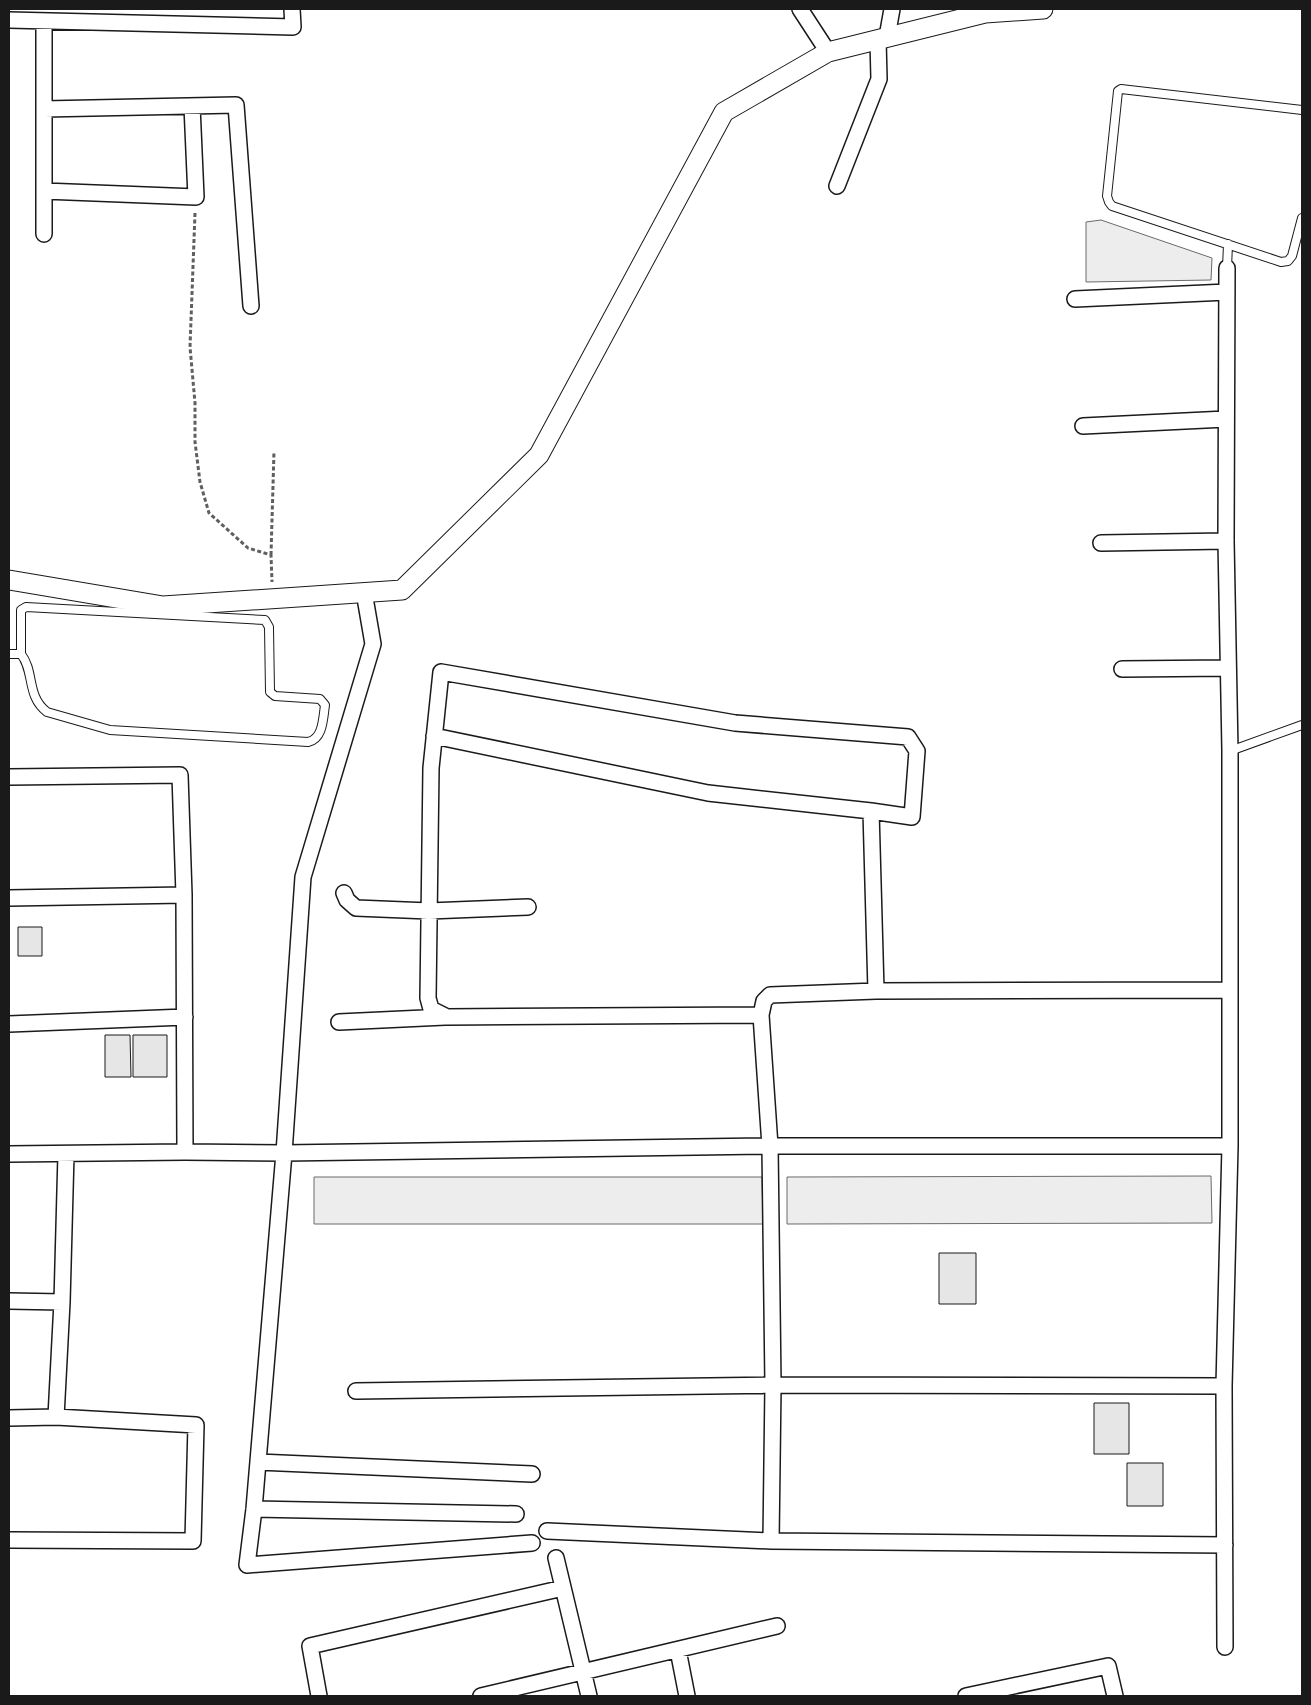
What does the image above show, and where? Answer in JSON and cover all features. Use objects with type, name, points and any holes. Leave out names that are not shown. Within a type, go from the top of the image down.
[{"type":"street","points":[[9,20],[292,27],[292,9]]},
{"type":"street","points":[[800,9],[828,52]]},
{"type":"street","points":[[837,186],[879,79],[883,38],[892,9]]},
{"type":"street","points":[[9,580],[163,606],[402,590],[539,455],[724,112],[828,52],[985,11],[1043,9]]},
{"type":"street","points":[[44,22],[44,234]]},
{"type":"street","points":[[44,108],[236,105],[251,306]]},
{"type":"street","points":[[44,191],[196,197],[192,106]]},
{"type":"street","points":[[1225,1647],[1224,1386],[1230,1146],[1230,751],[1226,540],[1227,268]]},
{"type":"street","points":[[1075,299],[1227,292]]},
{"type":"street","points":[[1083,426],[1226,419]]},
{"type":"street","points":[[1101,543],[1226,540]]},
{"type":"street","points":[[364,592],[373,644],[303,877],[284,1153],[254,1509],[247,1565],[532,1543]]},
{"type":"street","points":[[1122,669],[1228,668]]},
{"type":"street","points":[[434,736],[708,793],[912,817],[917,751],[908,737],[736,723],[441,672],[434,736],[431,768],[428,998],[431,1009],[447,1017]]},
{"type":"street","points":[[9,777],[180,775],[184,895],[185,1152]]},
{"type":"street","points":[[871,811],[876,991]]},
{"type":"street","points":[[344,893],[347,900],[356,908],[430,911],[528,907]]},
{"type":"street","points":[[9,898],[184,895]]},
{"type":"street","points":[[771,1541],[773,1385],[770,1146],[760,1015],[764,1001],[770,995],[876,991],[1230,990]]},
{"type":"street","points":[[339,1022],[447,1017],[760,1015]]},
{"type":"street","points":[[9,1024],[184,1017]]},
{"type":"street","points":[[9,1154],[284,1153],[770,1146],[1230,1146]]},
{"type":"street","points":[[56,1417],[62,1302],[66,1154]]},
{"type":"street","points":[[9,1301],[62,1302]]},
{"type":"street","points":[[356,1391],[773,1385],[1224,1386]]},
{"type":"street","points":[[9,1418],[56,1417],[196,1425],[193,1541],[9,1540]]},
{"type":"street","points":[[258,1462],[532,1474]]},
{"type":"street","points":[[254,1509],[516,1514]]},
{"type":"street","points":[[547,1531],[771,1541],[1225,1545]]},
{"type":"street","points":[[556,1558],[590,1696]]},
{"type":"street","points":[[319,1696],[310,1646],[563,1588]]},
{"type":"street","points":[[480,1696],[777,1626]]},
{"type":"street","points":[[678,1650],[687,1696]]},
{"type":"street","points":[[966,1696],[1108,1666],[1115,1696]]},
{"type":"lane","points":[[1302,110],[1126,88],[1118,91],[1107,196],[1108,202],[1112,206],[1281,262],[1288,261],[1292,256],[1302,218]]},
{"type":"lane","points":[[1227,268],[1228,244]]},
{"type":"lane","points":[[26,607],[265,620],[269,627],[270,692],[275,696],[320,699],[325,705],[323,722],[319,735],[314,741],[308,742],[110,730],[47,712],[39,706],[34,697],[25,660],[21,654],[21,610],[26,607]]},
{"type":"lane","points":[[9,654],[21,654]]},
{"type":"lane","points":[[1230,751],[1302,725]]},
{"type":"path","points":[[196,197],[190,348],[195,403],[195,442],[200,482],[209,513],[248,548],[271,555]]},
{"type":"path","points":[[272,599],[271,555],[274,450]]},
{"type":"shaded area","points":[[1101,220],[1212,258],[1211,280],[1086,282],[1086,222]]},
{"type":"shaded area","points":[[1211,1176],[1212,1223],[787,1224],[787,1177]]},
{"type":"shaded area","points":[[314,1177],[762,1177],[763,1224],[314,1224]]},
{"type":"building","points":[[18,927],[42,927],[42,956],[18,956]]},
{"type":"building","points":[[105,1035],[130,1035],[131,1077],[105,1077]]},
{"type":"building","points":[[133,1035],[167,1035],[167,1077],[133,1077]]},
{"type":"building","points":[[939,1253],[976,1253],[976,1304],[939,1304]]},
{"type":"building","points":[[1094,1403],[1129,1403],[1129,1454],[1094,1454]]},
{"type":"building","points":[[1127,1463],[1163,1463],[1163,1506],[1127,1506]]}]
